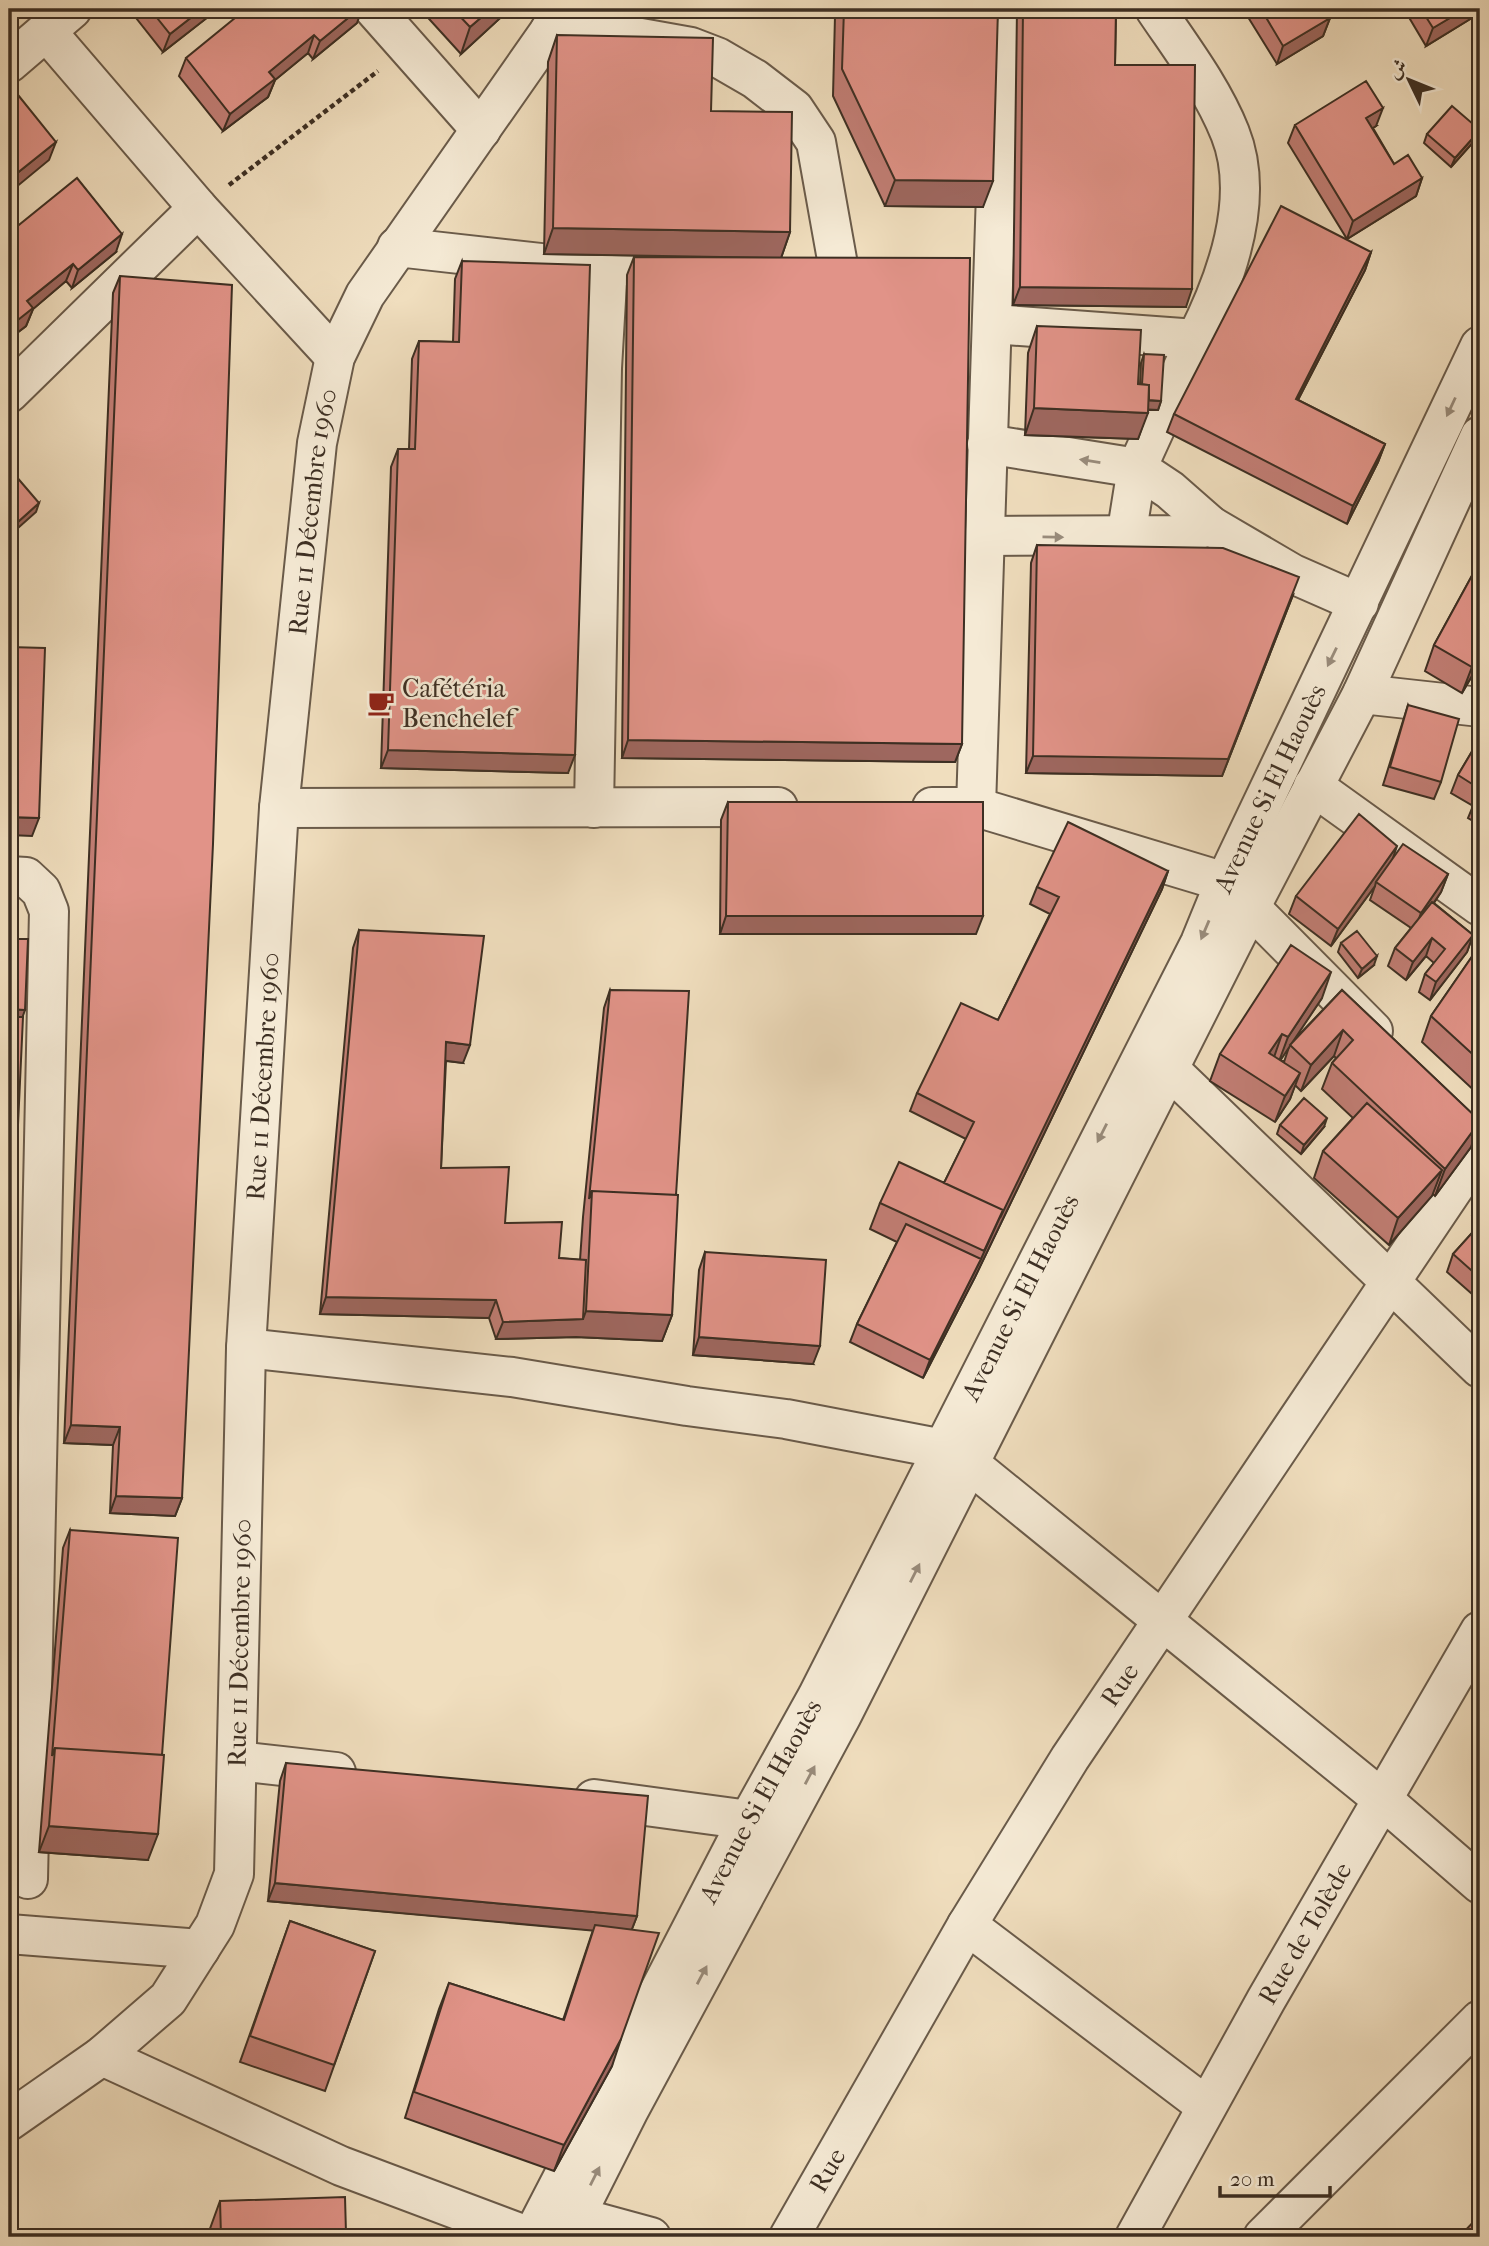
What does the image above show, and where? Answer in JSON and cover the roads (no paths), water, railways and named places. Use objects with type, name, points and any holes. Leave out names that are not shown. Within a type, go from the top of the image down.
[{"type":"street","points":[[374,9],[481,130]]},
{"type":"street","points":[[976,807],[1002,9]]},
{"type":"street","points":[[1126,537],[1137,468],[1216,300],[1238,209],[1237,156],[1230,133],[1208,89],[1156,9]]},
{"type":"street","points":[[9,63],[59,16],[198,208],[335,357]]},
{"type":"street","points":[[558,20],[691,47],[717,57],[755,79],[794,109],[816,142],[856,264],[799,265]]},
{"type":"street","name":"Rue 11 Décembre 1960","points":[[9,2121],[102,2056],[168,1998],[215,1925],[234,1874],[246,1348],[279,808],[317,443],[335,357],[365,295],[558,20]]},
{"type":"street","points":[[9,393],[198,208]]},
{"type":"street","points":[[397,247],[568,266],[720,266]]},
{"type":"street","points":[[954,259],[996,257]]},
{"type":"street","points":[[594,808],[602,369],[608,266]]},
{"type":"street","points":[[993,324],[1196,339]]},
{"type":"street","name":"Avenue Si El Haouès","points":[[531,2237],[749,1820],[817,1697],[957,1457],[1170,1069],[1238,895],[1359,603],[1480,346]]},
{"type":"street","name":"Avenue Si El Haouès","points":[[570,2227],[842,1714],[957,1457],[1200,943],[1238,895],[1313,786],[1363,694],[1480,436]]},
{"type":"street","points":[[987,443],[1137,468],[1170,490],[1211,526],[1293,573],[1359,603]]},
{"type":"street","points":[[984,536],[1177,535],[1211,526]]},
{"type":"street","points":[[1363,694],[1480,707]]},
{"type":"street","points":[[1313,786],[1480,906]]},
{"type":"street","points":[[279,808],[819,807]]},
{"type":"street","points":[[897,807],[976,807],[1238,895],[1400,1057]]},
{"type":"street","points":[[9,876],[26,877],[41,891],[49,911],[28,1879]]},
{"type":"street","points":[[1170,1069],[1480,1368]]},
{"type":"street","name":"Rue","points":[[789,2237],[967,1925],[1070,1758],[1165,1622],[1390,1280],[1480,1149]]},
{"type":"street","points":[[246,1348],[512,1377],[877,1434],[957,1457],[1165,1622],[1480,1884]]},
{"type":"street","name":"Rue de Tolède","points":[[1135,2237],[1206,2106],[1381,1799],[1480,1632]]},
{"type":"street","points":[[237,1761],[371,1775]]},
{"type":"street","points":[[562,1796],[749,1820]]},
{"type":"street","points":[[967,1925],[1206,2106]]},
{"type":"street","points":[[9,1934],[200,1949]]},
{"type":"street","points":[[1263,2237],[1480,2020]]},
{"type":"street","points":[[102,2056],[341,2166],[531,2237]]},
{"type":"street","points":[[570,2227],[651,2237]]},
{"type":"place","name":"Cafétéria Benchelef","points":[[381,703]]}]
